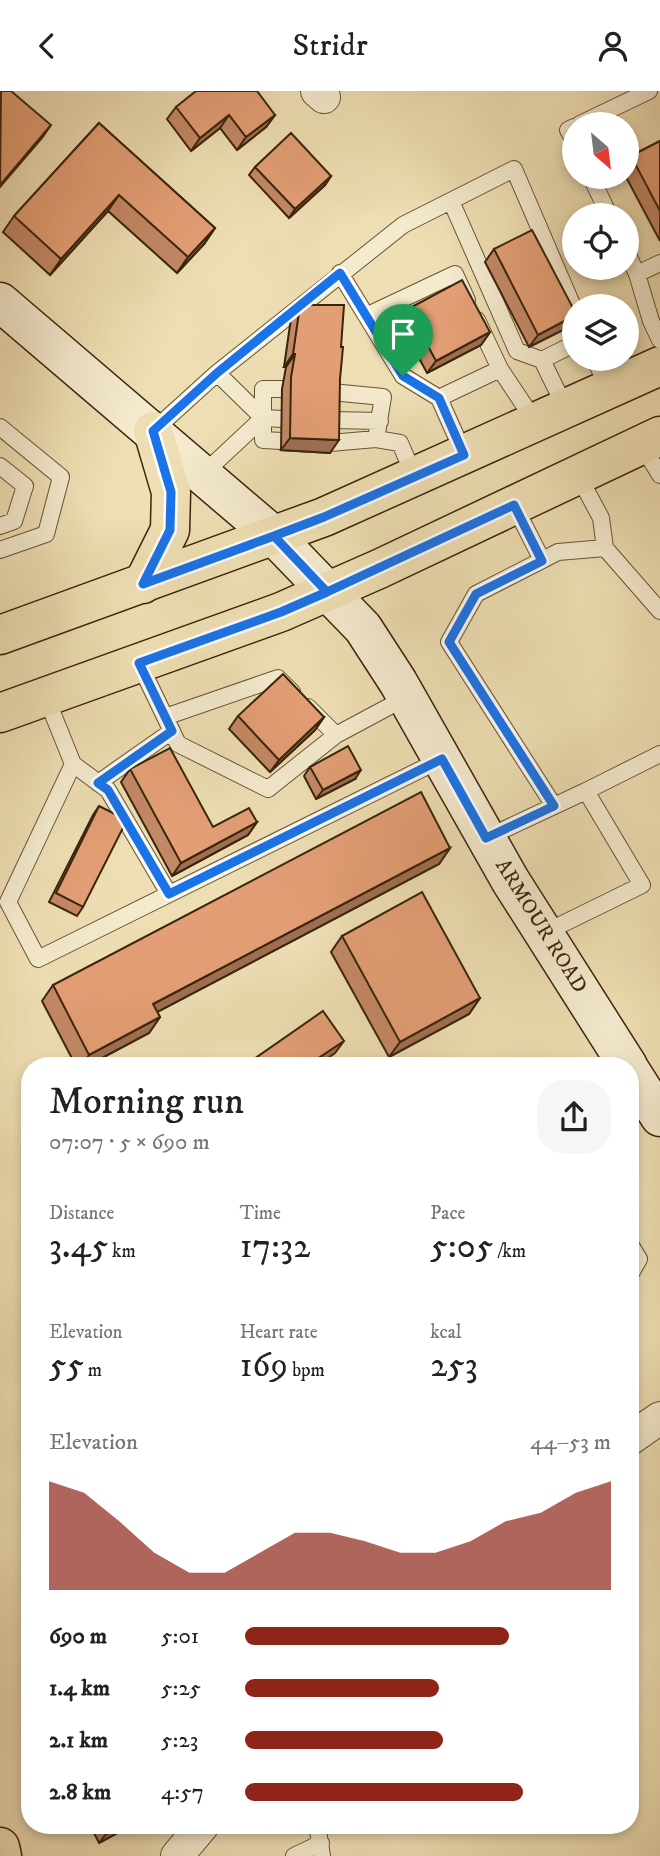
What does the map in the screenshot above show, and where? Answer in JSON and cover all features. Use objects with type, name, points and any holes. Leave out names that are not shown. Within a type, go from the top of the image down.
[{"type":"main road","points":[[0,635],[274,536],[415,478],[551,416],[602,375],[660,366]]},
{"type":"main road","points":[[143,584],[170,530],[171,492],[153,431]]},
{"type":"main road","points":[[0,713],[281,612],[578,475],[654,452]]},
{"type":"main road","points":[[0,1847],[2,1856]]},
{"type":"street","name":"ARMOUR ROAD","points":[[17,322],[153,431],[274,536],[363,628],[407,697],[486,838],[620,1057]]},
{"type":"street","points":[[639,1433],[660,1418]]},
{"type":"street","points":[[177,1856],[195,1834]]},
{"type":"lane","points":[[605,112],[649,91]]},
{"type":"lane","points":[[153,431],[217,373],[403,225],[514,169],[568,294]]},
{"type":"lane","points":[[451,201],[517,351],[542,360],[562,350]]},
{"type":"lane","points":[[639,273],[660,263]]},
{"type":"lane","points":[[340,273],[403,376],[439,398],[464,455]]},
{"type":"lane","points":[[366,316],[456,274],[500,369],[551,416]]},
{"type":"lane","points":[[639,280],[660,341]]},
{"type":"lane","points":[[542,360],[551,416]]},
{"type":"lane","points":[[439,398],[500,369]]},
{"type":"lane","points":[[217,373],[263,418],[283,419]]},
{"type":"lane","points":[[282,389],[263,389],[263,440],[282,441]]},
{"type":"lane","points":[[331,392],[383,397],[376,439]]},
{"type":"lane","points":[[203,474],[263,418]]},
{"type":"lane","points":[[331,419],[380,421]]},
{"type":"lane","points":[[0,428],[61,477],[46,534],[0,550]]},
{"type":"lane","points":[[330,443],[376,439],[400,443],[415,478]]},
{"type":"lane","points":[[0,466],[25,486],[14,521],[0,526]]},
{"type":"lane","points":[[578,475],[601,518],[605,548],[660,611]]},
{"type":"lane","points":[[514,505],[542,561]]},
{"type":"lane","points":[[554,806],[449,642],[476,594],[558,552],[605,548]]},
{"type":"lane","points":[[139,663],[178,744],[268,789],[336,735],[407,697]]},
{"type":"lane","points":[[98,783],[169,724],[278,678],[336,735]]},
{"type":"lane","points":[[46,697],[73,764],[108,790],[169,894]]},
{"type":"lane","points":[[486,838],[660,754]]},
{"type":"lane","points":[[73,764],[8,902],[38,959],[442,759]]},
{"type":"lane","points":[[544,933],[642,885],[586,791]]},
{"type":"lane","points":[[294,1856],[321,1849]]},
{"type":"building","points":[[1,91],[11,91],[51,125],[0,185]]},
{"type":"building","points":[[196,91],[257,91],[275,115],[246,137],[229,115],[200,138],[176,107]]},
{"type":"building","points":[[99,123],[215,228],[188,257],[119,195],[61,259],[14,216]]},
{"type":"building","points":[[291,133],[331,176],[295,209],[255,167]]},
{"type":"building","points":[[660,141],[660,211],[639,171],[639,152]]},
{"type":"building","points":[[532,230],[566,294],[562,294],[562,322],[538,335],[494,249]]},
{"type":"building","points":[[462,280],[490,332],[436,361],[408,309]]},
{"type":"building","points":[[300,305],[344,305],[339,440],[290,438],[291,377]]},
{"type":"building","points":[[283,674],[324,717],[279,760],[238,716]]},
{"type":"building","points":[[348,746],[361,770],[323,790],[310,767]]},
{"type":"building","points":[[170,748],[213,827],[249,808],[257,822],[181,863],[130,769]]},
{"type":"building","points":[[421,792],[450,848],[153,1004],[160,1017],[89,1055],[53,985]]},
{"type":"building","points":[[99,806],[127,820],[83,907],[56,893]]},
{"type":"building","points":[[422,892],[480,998],[400,1042],[342,936]]},
{"type":"building","points":[[323,1011],[344,1041],[320,1057],[257,1057]]},
{"type":"route","points":[[403,376],[340,273],[217,373],[153,431],[171,492],[170,530],[143,584],[274,536],[327,592],[281,612],[139,663],[172,731],[98,783],[108,790],[169,894],[442,759],[486,838],[554,806],[449,642],[476,594],[542,561],[514,505],[327,592],[274,536],[324,517],[464,455],[439,398],[403,376]]}]
